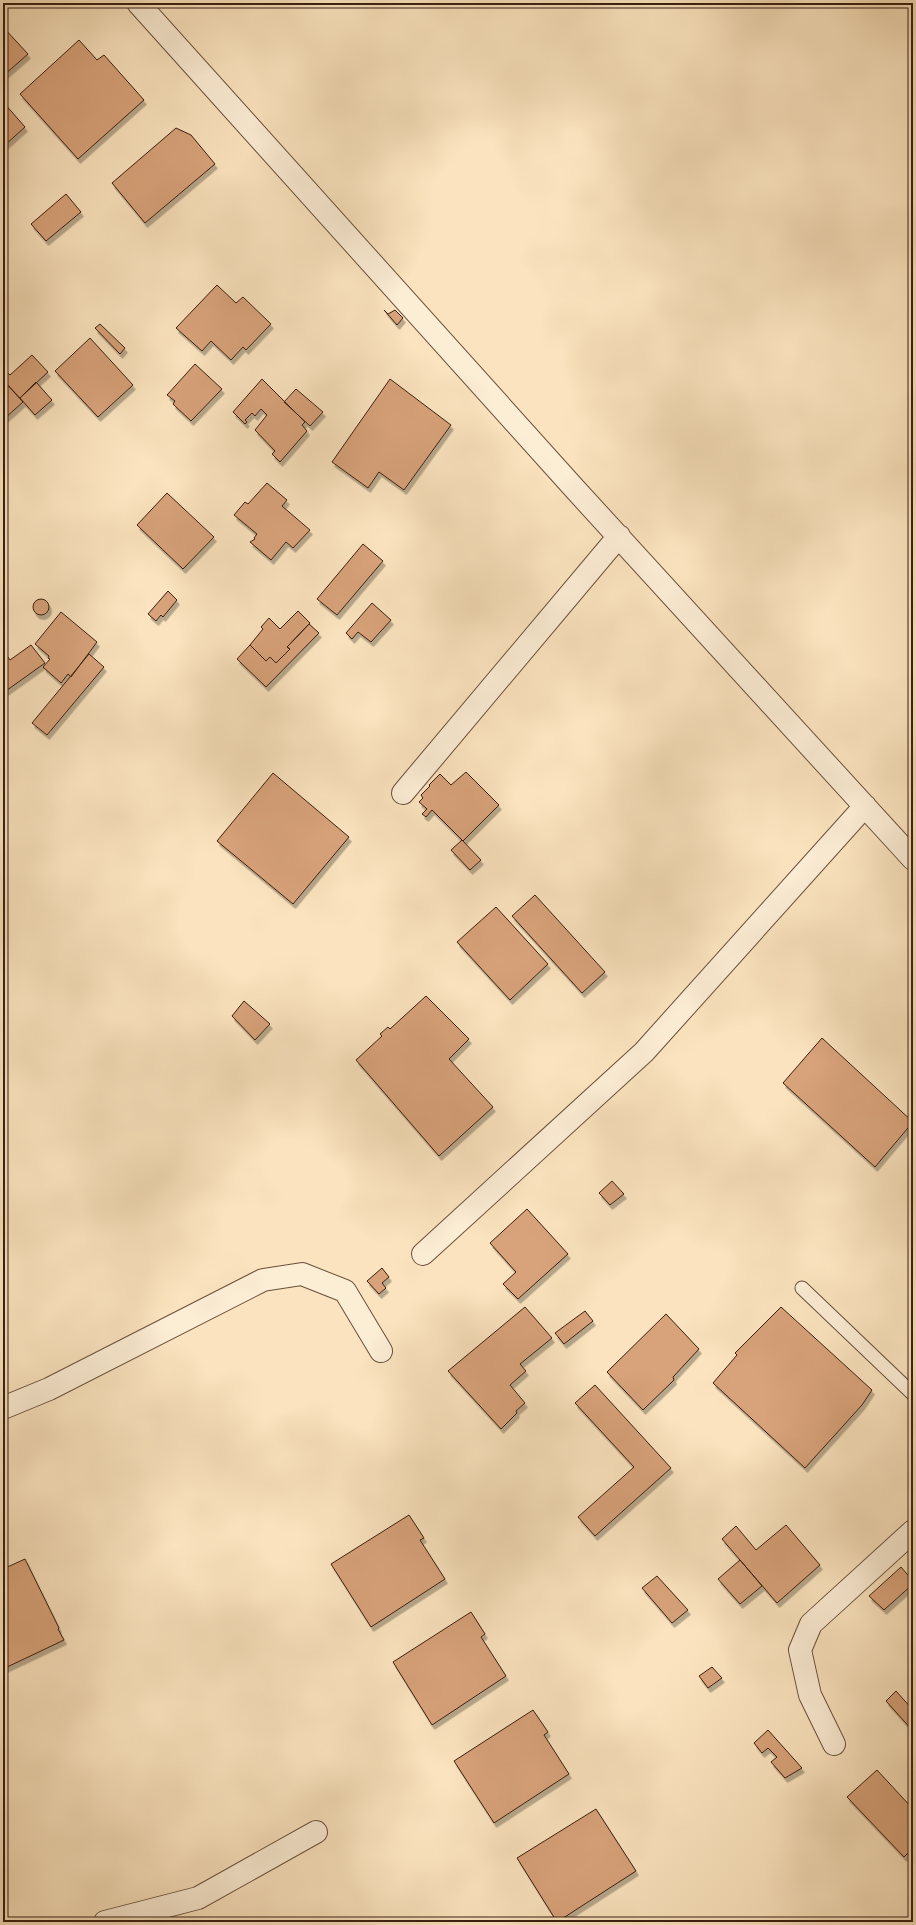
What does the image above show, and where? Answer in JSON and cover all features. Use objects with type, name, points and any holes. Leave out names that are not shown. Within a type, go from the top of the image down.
[{"type":"street","points":[[138,3],[913,859]]},
{"type":"street","points":[[403,793],[619,536]]},
{"type":"street","points":[[423,1254],[644,1052],[865,806]]},
{"type":"street","points":[[3,1408],[49,1389],[263,1280],[302,1274],[345,1291],[381,1351]]},
{"type":"street","points":[[834,1744],[810,1695],[800,1650],[811,1624],[913,1531]]},
{"type":"street","points":[[105,1922],[198,1898],[316,1832]]},
{"type":"lane","points":[[802,1288],[913,1394]]},
{"type":"building","points":[[3,27],[28,54],[3,76]]},
{"type":"building","points":[[79,40],[97,60],[104,55],[144,100],[78,159],[20,94]]},
{"type":"building","points":[[4,103],[25,127],[5,145],[3,143]]},
{"type":"building","points":[[176,128],[191,135],[215,164],[145,223],[112,183]]},
{"type":"building","points":[[66,194],[81,212],[46,241],[31,224]]},
{"type":"building","points":[[217,285],[236,303],[243,297],[271,324],[246,350],[243,347],[231,360],[211,341],[202,351],[176,328]]},
{"type":"building","points":[[384,310],[388,314],[395,310],[403,318],[397,325]]},
{"type":"building","points":[[100,324],[125,348],[120,354],[95,328]]},
{"type":"building","points":[[90,338],[133,385],[98,417],[55,371]]},
{"type":"building","points":[[32,355],[48,372],[20,398],[3,380],[3,368],[10,375]]},
{"type":"building","points":[[195,364],[222,389],[191,421],[173,404],[175,401],[167,395]]},
{"type":"building","points":[[262,379],[305,422],[302,425],[307,431],[280,462],[272,454],[275,451],[255,430],[267,415],[261,409],[255,416],[252,413],[245,420],[247,422],[245,424],[233,412]]},
{"type":"building","points":[[390,379],[451,425],[404,490],[379,472],[368,488],[332,462]]},
{"type":"building","points":[[3,380],[23,402],[4,419],[3,418]]},
{"type":"building","points":[[36,382],[52,400],[35,415],[20,398]]},
{"type":"building","points":[[296,389],[323,412],[310,426],[284,402]]},
{"type":"building","points":[[267,483],[287,500],[282,506],[310,530],[293,548],[286,542],[271,560],[250,542],[255,539],[254,538],[257,534],[234,515],[245,502],[248,504]]},
{"type":"building","points":[[167,493],[214,537],[183,569],[137,525]]},
{"type":"building","points":[[363,544],[383,561],[337,615],[317,599]]},
{"type":"building","points":[[168,591],[177,600],[163,617],[161,615],[156,621],[148,614]]},
{"type":"building","points":[[38,599],[44,599],[49,604],[47,613],[44,615],[38,615],[33,610],[33,604]]},
{"type":"building","points":[[372,603],[391,620],[371,642],[358,632],[352,639],[346,633]]},
{"type":"building","points":[[298,611],[310,623],[287,647],[290,649],[276,663],[270,657],[266,661],[250,645],[263,629],[261,627],[269,618],[280,629]]},
{"type":"building","points":[[61,612],[97,642],[71,677],[68,674],[61,683],[43,667],[50,659],[48,658],[49,656],[35,644]]},
{"type":"building","points":[[309,624],[319,633],[266,687],[237,659],[250,645],[266,661],[270,657],[276,663],[290,649],[287,647]]},
{"type":"building","points":[[31,645],[45,663],[3,693],[3,650],[10,660]]},
{"type":"building","points":[[89,654],[104,667],[47,735],[32,723]]},
{"type":"building","points":[[466,772],[499,805],[463,841],[432,810],[426,817],[422,814],[427,809],[419,802],[423,798],[421,795],[440,774],[451,785]]},
{"type":"building","points":[[273,773],[349,837],[293,904],[217,841]]},
{"type":"building","points":[[462,840],[481,860],[470,870],[451,850]]},
{"type":"building","points":[[535,895],[605,972],[582,993],[512,916]]},
{"type":"building","points":[[496,907],[548,964],[510,1000],[457,942]]},
{"type":"building","points":[[426,996],[469,1039],[449,1059],[493,1107],[439,1156],[356,1060],[382,1036],[380,1034],[388,1027],[390,1029]]},
{"type":"building","points":[[244,1001],[270,1024],[255,1040],[232,1016]]},
{"type":"building","points":[[822,1038],[913,1122],[875,1167],[783,1083]]},
{"type":"building","points":[[612,1181],[624,1194],[610,1205],[599,1193]]},
{"type":"building","points":[[527,1209],[568,1254],[518,1299],[503,1284],[516,1272],[490,1243]]},
{"type":"building","points":[[382,1268],[389,1277],[382,1283],[386,1288],[379,1294],[367,1281]]},
{"type":"building","points":[[525,1307],[552,1338],[520,1364],[526,1371],[510,1385],[525,1403],[501,1429],[448,1371]]},
{"type":"building","points":[[781,1307],[872,1390],[862,1405],[805,1468],[713,1383],[737,1355],[735,1353]]},
{"type":"building","points":[[585,1311],[593,1321],[564,1344],[555,1333]]},
{"type":"building","points":[[666,1314],[699,1349],[673,1377],[674,1380],[643,1410],[607,1372]]},
{"type":"building","points":[[595,1385],[671,1468],[595,1536],[578,1517],[634,1467],[575,1403]]},
{"type":"building","points":[[409,1515],[424,1538],[420,1540],[445,1579],[371,1627],[331,1564]]},
{"type":"building","points":[[786,1525],[820,1565],[777,1603],[722,1539],[736,1526],[756,1550]]},
{"type":"building","points":[[25,1559],[64,1640],[3,1669],[3,1569]]},
{"type":"building","points":[[740,1560],[762,1586],[740,1604],[718,1579]]},
{"type":"building","points":[[901,1567],[913,1581],[913,1584],[884,1610],[869,1596]]},
{"type":"building","points":[[657,1576],[688,1610],[672,1623],[642,1588]]},
{"type":"building","points":[[471,1612],[485,1634],[481,1637],[506,1676],[432,1725],[393,1662]]},
{"type":"building","points":[[712,1667],[722,1678],[708,1688],[699,1676]]},
{"type":"building","points":[[896,1691],[913,1710],[913,1731],[886,1701]]},
{"type":"building","points":[[533,1710],[548,1732],[544,1735],[569,1774],[494,1823],[454,1761]]},
{"type":"building","points":[[768,1730],[802,1768],[785,1778],[771,1762],[777,1757],[768,1748],[762,1753],[754,1743]]},
{"type":"building","points":[[877,1770],[913,1809],[913,1848],[904,1857],[847,1797]]},
{"type":"building","points":[[596,1809],[636,1871],[557,1922],[517,1858]]}]
